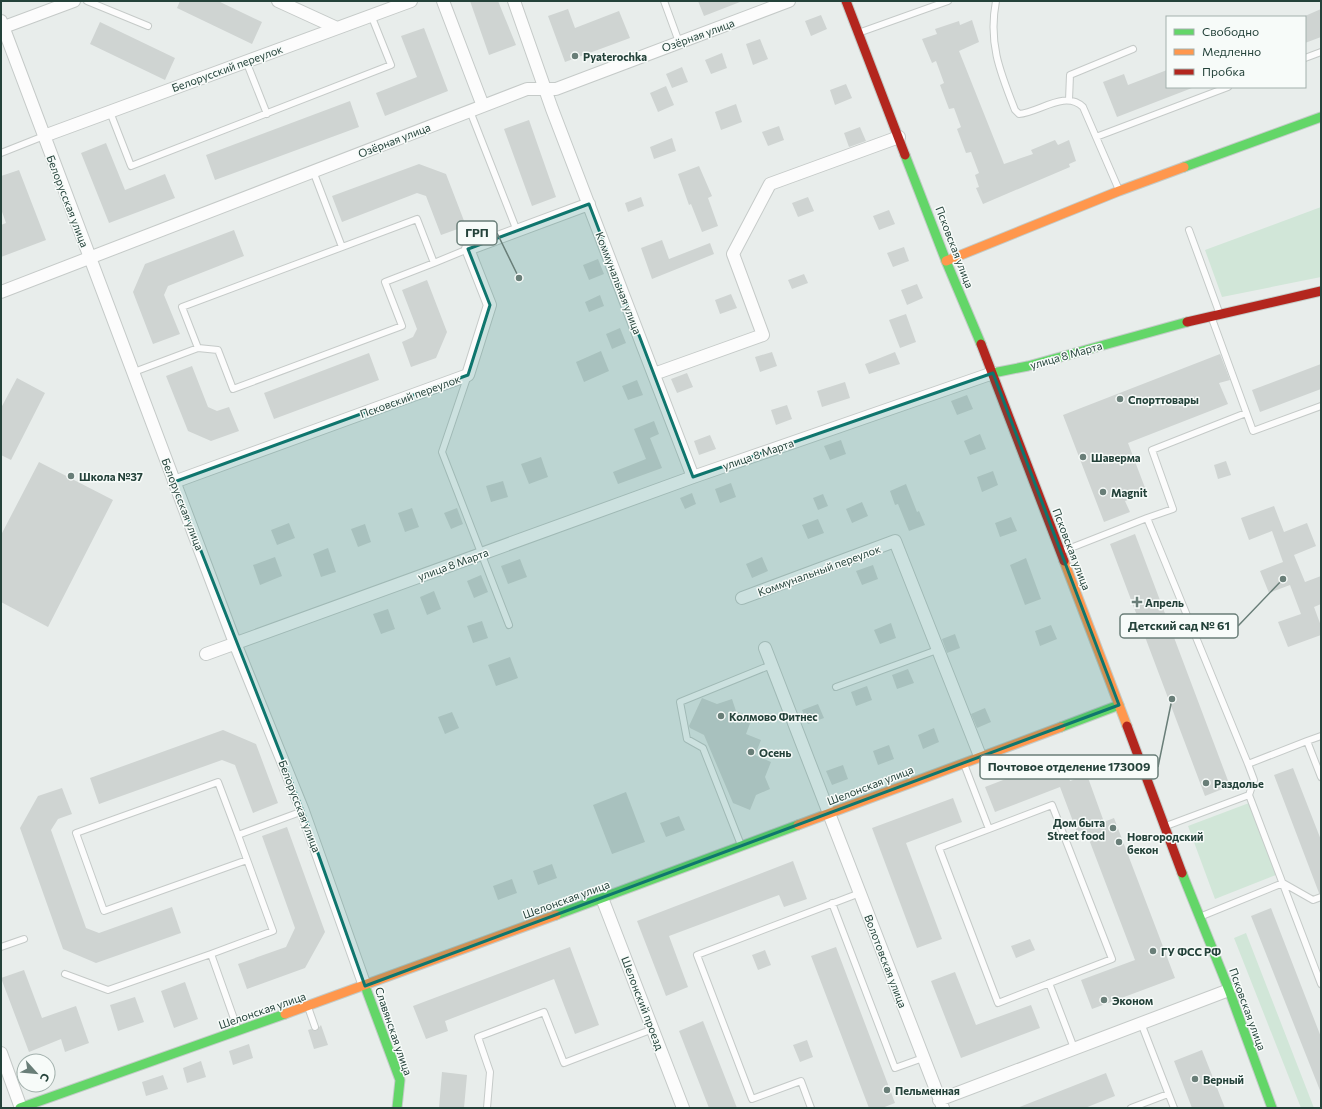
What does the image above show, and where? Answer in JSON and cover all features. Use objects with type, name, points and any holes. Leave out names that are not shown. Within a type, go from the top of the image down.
[{"type":"main road","name":"Псковская улица","points":[[846,1],[946,261],[993,373],[1165,827],[1229,990],[1272,1108]]},
{"type":"main road","points":[[946,261],[1119,191],[1321,116]]},
{"type":"main road","name":"улица 8 Марта","points":[[993,373],[1028,366],[1215,314],[1321,291]]},
{"type":"main road","name":"Шелонская улица","points":[[21,1108],[366,986],[1119,705]]},
{"type":"main road","name":"Славянская улица","points":[[366,986],[400,1080],[398,1108]]},
{"type":"street","points":[[2,24],[74,1]]},
{"type":"street","points":[[278,1],[337,28]]},
{"type":"street","name":"Белорусский переулок","points":[[44,136],[410,1]]},
{"type":"street","points":[[443,1],[483,106]]},
{"type":"street","name":"Коммунальная улица","points":[[514,1],[545,90],[693,477]]},
{"type":"street","name":"Озёрная улица","points":[[1,292],[527,89],[556,89],[790,1]]},
{"type":"street","name":"Белорусская улица","points":[[2,24],[235,643],[303,811],[366,986]]},
{"type":"street","points":[[654,374],[763,335],[733,254],[770,184],[899,137]]},
{"type":"street","points":[[468,249],[589,204]]},
{"type":"street","name":"Псковский переулок","points":[[174,482],[468,375],[490,305],[468,249]]},
{"type":"street","name":"улица 8 Марта","points":[[206,654],[693,477],[993,373]]},
{"type":"street","name":"Коммунальный переулок","points":[[742,598],[895,541],[937,650]]},
{"type":"street","points":[[765,648],[830,813]]},
{"type":"street","points":[[937,650],[980,756]]},
{"type":"street","name":"Волотовская улица","points":[[830,813],[941,1104]]},
{"type":"street","name":"Шелонский проезд","points":[[602,898],[683,1108]]},
{"type":"street","points":[[941,1104],[964,1092],[1074,1048],[1229,990]]},
{"type":"street","points":[[1,1053],[21,1108]]},
{"type":"lane","points":[[87,1],[148,26]]},
{"type":"lane","points":[[664,1],[679,42]]},
{"type":"lane","points":[[858,32],[948,1]]},
{"type":"lane","points":[[996,1],[993,30],[996,61],[1015,110],[1019,114],[1027,114],[1042,107],[1069,100],[1078,102],[1083,107],[1119,191]]},
{"type":"lane","points":[[110,112],[131,166],[391,65],[371,15]]},
{"type":"lane","points":[[1069,100],[1070,75],[1133,49]]},
{"type":"lane","points":[[1306,58],[1321,52]]},
{"type":"lane","points":[[246,61],[267,114]]},
{"type":"lane","points":[[1096,137],[1225,88]]},
{"type":"lane","points":[[470,111],[517,231]]},
{"type":"lane","points":[[1,153],[44,136]]},
{"type":"lane","points":[[313,171],[342,248]]},
{"type":"lane","points":[[198,348],[182,307],[417,219],[434,263]]},
{"type":"lane","points":[[1189,230],[1246,413],[1253,431],[1321,406]]},
{"type":"lane","points":[[134,372],[198,348],[218,350],[233,389],[402,326],[385,282],[468,249]]},
{"type":"lane","points":[[468,375],[442,452],[509,625]]},
{"type":"lane","points":[[1060,552],[1173,509],[1152,450],[1246,413]]},
{"type":"lane","points":[[1147,518],[1254,780],[1249,795],[1321,984]]},
{"type":"lane","points":[[836,687],[937,650]]},
{"type":"lane","points":[[742,846],[703,748],[687,739],[680,702],[771,665]]},
{"type":"lane","points":[[1248,764],[1321,736]]},
{"type":"lane","points":[[1308,741],[1321,777]]},
{"type":"lane","points":[[963,763],[989,829]]},
{"type":"lane","points":[[65,974],[108,990],[273,931],[238,835],[218,782],[76,833],[104,911],[247,860]]},
{"type":"lane","points":[[1165,827],[1249,795]]},
{"type":"lane","points":[[1052,805],[1112,959],[998,1003],[938,848],[989,829],[1052,805]]},
{"type":"lane","points":[[238,835],[303,811]]},
{"type":"lane","points":[[1283,883],[1313,900],[1321,897]]},
{"type":"lane","points":[[1200,916],[1283,883]]},
{"type":"lane","points":[[811,1108],[801,1081],[752,1099],[697,955],[860,893]]},
{"type":"lane","points":[[832,903],[895,1068],[923,1058]]},
{"type":"lane","points":[[1,947],[24,939]]},
{"type":"lane","points":[[211,954],[238,1031]]},
{"type":"lane","points":[[1049,983],[1074,1048]]},
{"type":"lane","points":[[308,1007],[315,1027]]},
{"type":"lane","points":[[488,1108],[490,1072],[478,1037],[544,1012],[564,1063],[653,1029]]},
{"type":"lane","points":[[1141,1023],[1174,1108]]},
{"type":"lane","points":[[1131,1108],[1168,1094]]},
{"type":"highlighted area","points":[[589,204],[693,477],[993,373],[1119,705],[365,986],[303,811],[174,482],[468,375],[490,305],[468,249]]},
{"type":"green space","points":[[1321,207],[1321,277],[1222,297],[1205,250]]},
{"type":"green space","points":[[1249,803],[1276,875],[1215,899],[1188,826]]},
{"type":"green space","points":[[1246,933],[1314,1108],[1301,1108],[1234,938]]},
{"type":"building","points":[[180,1],[218,1],[262,22],[252,44],[177,8]]},
{"type":"building","points":[[470,1],[498,1],[516,45],[489,55]]},
{"type":"building","points":[[698,1],[740,1],[740,2],[704,16]]},
{"type":"building","points":[[568,9],[575,28],[619,11],[630,38],[565,62],[548,16]]},
{"type":"building","points":[[1321,9],[1321,37],[1306,43],[1306,16]]},
{"type":"building","points":[[821,15],[827,29],[811,36],[805,21]]},
{"type":"building","points":[[972,20],[979,42],[959,51],[1004,164],[1033,154],[1031,150],[1055,140],[1058,145],[1069,140],[1076,161],[1069,164],[1070,167],[983,204],[976,188],[979,187],[975,175],[979,173],[971,152],[966,153],[957,129],[961,127],[954,108],[949,109],[940,85],[944,83],[936,61],[932,63],[922,39],[937,34],[935,29],[959,21],[960,25]]},
{"type":"building","points":[[100,22],[175,58],[165,80],[90,44]]},
{"type":"building","points":[[424,28],[448,91],[385,116],[376,93],[417,77],[401,36]]},
{"type":"building","points":[[760,39],[768,59],[753,65],[746,44]]},
{"type":"building","points":[[722,53],[727,68],[711,74],[705,60]]},
{"type":"building","points":[[682,67],[688,82],[672,88],[666,74]]},
{"type":"building","points":[[1166,70],[1166,88],[1192,88],[1117,117],[1103,82],[1124,74],[1128,85]]},
{"type":"building","points":[[846,84],[852,98],[835,105],[830,90]]},
{"type":"building","points":[[666,86],[674,105],[658,112],[650,93]]},
{"type":"building","points":[[350,101],[359,127],[215,180],[206,155]]},
{"type":"building","points":[[736,104],[742,122],[721,130],[715,112]]},
{"type":"building","points":[[529,120],[556,197],[532,206],[504,129]]},
{"type":"building","points":[[779,126],[784,140],[768,146],[762,132]]},
{"type":"building","points":[[860,127],[866,141],[849,147],[844,133]]},
{"type":"building","points":[[672,138],[676,151],[654,159],[650,147]]},
{"type":"building","points":[[106,143],[125,190],[165,174],[175,198],[109,223],[81,153]]},
{"type":"building","points":[[419,164],[446,174],[466,226],[441,235],[426,196],[417,193],[342,222],[332,196]]},
{"type":"building","points":[[699,166],[712,196],[708,198],[718,226],[702,232],[691,204],[689,205],[678,174]]},
{"type":"building","points":[[19,170],[46,240],[1,257],[1,225],[6,223],[1,209],[1,176]]},
{"type":"building","points":[[641,197],[644,206],[628,212],[625,203]]},
{"type":"building","points":[[808,197],[814,211],[798,217],[792,203]]},
{"type":"building","points":[[889,210],[895,224],[879,230],[873,216]]},
{"type":"building","points":[[234,230],[244,256],[168,286],[164,295],[180,334],[153,344],[133,292],[145,264]]},
{"type":"building","points":[[662,240],[669,259],[710,243],[714,254],[652,279],[641,248]]},
{"type":"building","points":[[904,247],[909,261],[893,267],[887,253]]},
{"type":"building","points":[[598,259],[604,274],[589,280],[583,265]]},
{"type":"building","points":[[804,274],[808,283],[792,289],[788,280]]},
{"type":"building","points":[[427,280],[447,332],[436,358],[411,367],[402,342],[413,337],[417,329],[402,290]]},
{"type":"building","points":[[917,284],[923,298],[907,305],[901,290]]},
{"type":"building","points":[[731,294],[737,308],[720,314],[715,300]]},
{"type":"building","points":[[600,295],[604,306],[589,312],[585,302]]},
{"type":"building","points":[[906,314],[916,342],[900,348],[889,320]]},
{"type":"building","points":[[620,328],[626,343],[612,349],[606,334]]},
{"type":"building","points":[[601,351],[609,371],[584,382],[576,362]]},
{"type":"building","points":[[772,352],[777,366],[760,372],[755,357]]},
{"type":"building","points":[[895,352],[900,364],[869,374],[865,364]]},
{"type":"building","points":[[369,353],[379,380],[274,419],[264,393]]},
{"type":"building","points":[[1220,354],[1230,380],[1219,383],[1228,404],[1128,443],[1147,493],[1125,501],[1130,512],[1104,522],[1063,415]]},
{"type":"building","points":[[1321,364],[1321,389],[1260,412],[1252,390]]},
{"type":"building","points":[[192,366],[208,407],[217,411],[229,407],[239,431],[211,441],[188,431],[166,376]]},
{"type":"building","points":[[687,373],[693,387],[677,393],[671,379]]},
{"type":"building","points":[[17,378],[45,393],[11,460],[1,455],[1,408]]},
{"type":"building","points":[[637,380],[643,395],[628,400],[622,386]]},
{"type":"building","points":[[845,382],[850,398],[822,407],[817,391]]},
{"type":"building","points":[[967,395],[973,409],[957,415],[951,401]]},
{"type":"building","points":[[787,405],[792,419],[776,425],[771,410]]},
{"type":"building","points":[[654,421],[659,434],[650,438],[662,468],[618,484],[613,472],[646,459],[634,429]]},
{"type":"building","points":[[980,434],[986,449],[970,455],[964,441]]},
{"type":"building","points":[[710,435],[716,449],[699,455],[694,441]]},
{"type":"building","points":[[841,440],[846,454],[830,460],[824,446]]},
{"type":"building","points":[[541,457],[548,477],[529,484],[521,464]]},
{"type":"building","points":[[1226,461],[1231,475],[1218,479],[1214,465]]},
{"type":"building","points":[[39,462],[113,500],[48,627],[1,602],[1,535]]},
{"type":"building","points":[[993,471],[998,485],[982,492],[977,477]]},
{"type":"building","points":[[503,481],[508,497],[491,502],[486,486]]},
{"type":"building","points":[[731,483],[736,497],[720,503],[715,489]]},
{"type":"building","points":[[906,484],[917,512],[919,511],[925,525],[909,531],[898,504],[895,505],[890,491]]},
{"type":"building","points":[[692,493],[696,504],[685,509],[680,498]]},
{"type":"building","points":[[823,494],[828,506],[818,510],[813,498]]},
{"type":"building","points":[[862,502],[868,516],[852,523],[846,509]]},
{"type":"building","points":[[1274,506],[1284,532],[1307,523],[1316,546],[1294,555],[1305,582],[1321,576],[1321,604],[1314,607],[1321,626],[1321,635],[1288,647],[1278,622],[1301,614],[1290,585],[1269,593],[1260,571],[1283,562],[1272,531],[1249,540],[1241,518]]},
{"type":"building","points":[[412,508],[419,527],[405,532],[398,513]]},
{"type":"building","points":[[457,508],[463,524],[451,529],[444,513]]},
{"type":"building","points":[[1011,517],[1017,531],[1000,537],[995,523]]},
{"type":"building","points":[[818,519],[824,533],[808,539],[802,525]]},
{"type":"building","points":[[289,523],[295,538],[277,545],[271,530]]},
{"type":"building","points":[[365,524],[371,542],[358,547],[351,529]]},
{"type":"building","points":[[1135,534],[1230,786],[1205,796],[1110,544]]},
{"type":"building","points":[[328,548],[336,572],[321,577],[313,554]]},
{"type":"building","points":[[275,557],[282,576],[260,585],[253,565]]},
{"type":"building","points":[[762,557],[768,571],[752,578],[746,564]]},
{"type":"building","points":[[1026,558],[1041,599],[1025,605],[1010,565]]},
{"type":"building","points":[[520,559],[527,577],[508,584],[501,566]]},
{"type":"building","points":[[873,565],[878,579],[862,585],[856,571]]},
{"type":"building","points":[[481,575],[488,592],[474,598],[467,581]]},
{"type":"building","points":[[434,591],[441,609],[427,615],[420,597]]},
{"type":"building","points":[[388,609],[395,629],[381,634],[373,614]]},
{"type":"building","points":[[482,621],[488,638],[473,643],[467,626]]},
{"type":"building","points":[[891,623],[896,638],[880,644],[874,630]]},
{"type":"building","points":[[1051,625],[1057,639],[1040,646],[1035,631]]},
{"type":"building","points":[[955,634],[960,648],[947,653],[942,639]]},
{"type":"building","points":[[510,657],[518,678],[496,686],[488,665]]},
{"type":"building","points":[[908,669],[914,683],[897,689],[892,675]]},
{"type":"building","points":[[867,686],[872,700],[856,706],[851,692]]},
{"type":"building","points":[[702,698],[717,704],[732,699],[736,711],[752,718],[746,734],[761,740],[755,755],[771,762],[765,777],[770,789],[756,795],[750,810],[733,803],[704,735],[690,728],[689,726]]},
{"type":"building","points":[[818,704],[824,718],[808,724],[802,710]]},
{"type":"building","points":[[985,708],[991,722],[977,728],[971,714]]},
{"type":"building","points":[[452,712],[459,728],[445,734],[438,717]]},
{"type":"building","points":[[934,728],[939,742],[923,749],[918,735]]},
{"type":"building","points":[[223,730],[256,744],[278,803],[253,813],[235,765],[222,760],[99,804],[90,778]]},
{"type":"building","points":[[889,745],[894,759],[878,765],[873,751]]},
{"type":"building","points":[[1055,760],[1059,768],[1064,767],[1070,781],[1087,775],[1104,822],[1114,818],[1175,978],[1092,1009],[1081,980],[1135,960],[1085,829],[1077,832],[1060,787],[995,812],[985,787]]},
{"type":"building","points":[[843,765],[848,779],[832,785],[826,771]]},
{"type":"building","points":[[1293,768],[1321,840],[1321,893],[1319,893],[1274,775]]},
{"type":"building","points":[[62,788],[72,814],[58,819],[51,830],[86,928],[99,933],[172,907],[181,933],[96,963],[63,949],[20,828],[38,796]]},
{"type":"building","points":[[626,792],[645,842],[612,854],[593,805]]},
{"type":"building","points":[[953,798],[962,822],[906,843],[942,939],[917,948],[872,828]]},
{"type":"building","points":[[679,816],[685,830],[666,837],[660,823]]},
{"type":"building","points":[[287,827],[325,932],[305,968],[247,989],[238,964],[286,947],[295,928],[262,836]]},
{"type":"building","points":[[793,861],[807,899],[784,907],[779,895],[669,936],[688,987],[666,996],[637,921]]},
{"type":"building","points":[[552,864],[557,878],[538,885],[533,871]]},
{"type":"building","points":[[512,879],[517,893],[498,900],[493,886]]},
{"type":"building","points":[[1271,908],[1321,1037],[1321,1093],[1251,916]]},
{"type":"building","points":[[1030,939],[1035,950],[1016,958],[1011,946]]},
{"type":"building","points":[[570,947],[599,1025],[575,1034],[554,979],[445,1021],[448,1031],[426,1039],[413,1006]]},
{"type":"building","points":[[836,947],[895,1103],[882,1108],[869,1108],[811,956]]},
{"type":"building","points":[[765,950],[771,965],[758,970],[752,955]]},
{"type":"building","points":[[24,970],[42,1018],[76,1006],[89,1043],[65,1052],[61,1039],[29,1052],[1,978]]},
{"type":"building","points":[[955,972],[976,1025],[1031,1005],[1040,1028],[961,1058],[931,981]]},
{"type":"building","points":[[185,982],[198,1019],[174,1028],[161,991]]},
{"type":"building","points":[[135,997],[144,1022],[118,1031],[110,1005]]},
{"type":"building","points":[[703,1021],[737,1108],[709,1108],[679,1031]]},
{"type":"building","points":[[321,1025],[328,1045],[314,1049],[308,1030],[311,1029],[316,1031]]},
{"type":"building","points":[[807,1040],[813,1057],[800,1062],[793,1045]]},
{"type":"building","points":[[249,1044],[253,1058],[233,1065],[229,1051]]},
{"type":"building","points":[[1202,1050],[1225,1108],[1192,1108],[1174,1061]]},
{"type":"building","points":[[201,1061],[206,1077],[187,1083],[183,1068]]},
{"type":"building","points":[[442,1072],[467,1075],[464,1108],[439,1108]]},
{"type":"building","points":[[1106,1073],[1115,1096],[1085,1108],[1017,1108]]},
{"type":"building","points":[[163,1075],[168,1089],[146,1096],[142,1082]]},
{"type":"traffic: fast","points":[[1184,167],[1321,117]]},
{"type":"traffic: fast","points":[[905,155],[946,261],[981,344]]},
{"type":"traffic: fast","points":[[993,373],[1028,366],[1187,322]]},
{"type":"traffic: fast","points":[[1061,727],[1119,705]]},
{"type":"traffic: fast","points":[[556,915],[798,825]]},
{"type":"traffic: fast","points":[[1182,873],[1229,990],[1272,1108]]},
{"type":"traffic: fast","points":[[365,986],[400,1080],[397,1108]]},
{"type":"traffic: fast","points":[[20,1108],[285,1014]]},
{"type":"traffic: slow","points":[[946,261],[1119,191],[1184,167]]},
{"type":"traffic: slow","points":[[1064,561],[1127,726]]},
{"type":"traffic: slow","points":[[798,825],[1061,727]]},
{"type":"traffic: slow","points":[[285,1014],[556,915]]},
{"type":"traffic: jam","points":[[846,1],[905,155]]},
{"type":"traffic: jam","points":[[1187,322],[1321,291]]},
{"type":"traffic: jam","points":[[981,344],[1064,561]]},
{"type":"traffic: jam","points":[[1127,726],[1182,873]]},
{"type":"place","name":"Pyaterochka","points":[[575,56]]},
{"type":"place","name":"ГРП","points":[[519,278]]},
{"type":"place","name":"Спорттовары","points":[[1120,399]]},
{"type":"place","name":"Шаверма","points":[[1083,457]]},
{"type":"place","name":"Школа №37","points":[[71,476]]},
{"type":"place","name":"Magnit","points":[[1103,492]]},
{"type":"place","name":"Детский сад № 61","points":[[1283,579]]},
{"type":"place","name":"Апрель","points":[[1137,602]]},
{"type":"place","name":"Почтовое отделение 173009","points":[[1172,699]]},
{"type":"place","name":"Колмово Фитнес","points":[[721,716]]},
{"type":"place","name":"Осень","points":[[751,752]]},
{"type":"place","name":"Раздолье","points":[[1206,783]]},
{"type":"place","name":"Дом быта Street food","points":[[1113,828]]},
{"type":"place","name":"Новгородский бекон","points":[[1119,842]]},
{"type":"place","name":"ГУ ФСС РФ","points":[[1153,951]]},
{"type":"place","name":"Эконом","points":[[1104,1000]]},
{"type":"place","name":"Верный","points":[[1195,1079]]},
{"type":"place","name":"Пельменная","points":[[887,1090]]}]
